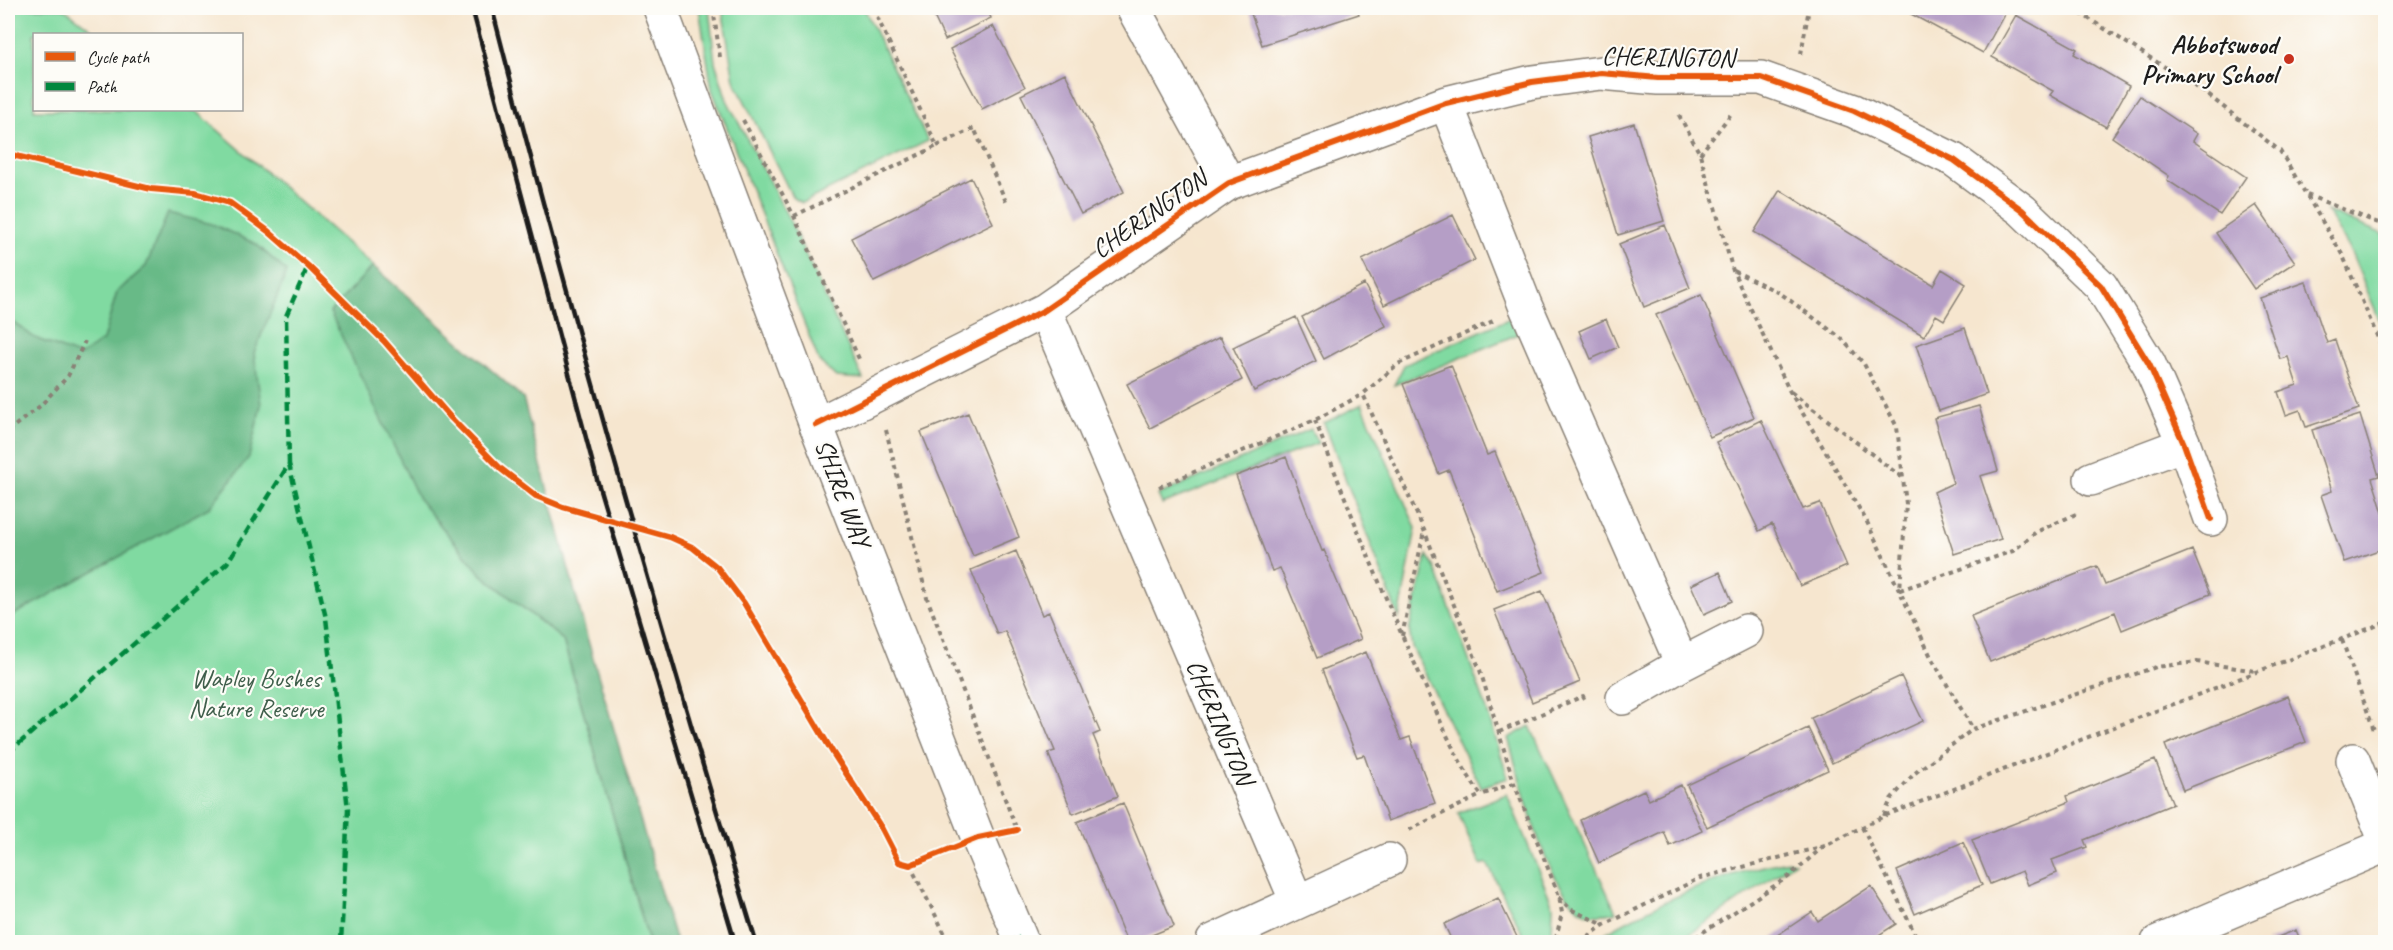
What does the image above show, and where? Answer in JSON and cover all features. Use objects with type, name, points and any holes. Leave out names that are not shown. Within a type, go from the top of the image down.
[{"type":"street","name":"SHIRE WAY","points":[[660,8],[816,425],[978,838],[1022,942]]},
{"type":"street","name":"CHERINGTON","points":[[1133,8],[1228,183]]},
{"type":"street","name":"CHERINGTON","points":[[816,425],[1045,310],[1228,183],[1446,103],[1532,82],[1601,73],[1658,78],[1761,78],[1854,111],[1954,160],[2022,210],[2102,286],[2149,364],[2184,444],[2211,519]]},
{"type":"street","points":[[1446,103],[1525,306],[1682,664]]},
{"type":"street","name":"CHERINGTON","points":[[1045,310],[1297,902]]},
{"type":"street","points":[[2091,479],[2184,444]]},
{"type":"street","points":[[1623,698],[1746,631]]},
{"type":"street","points":[[2158,942],[2385,844],[2353,760]]},
{"type":"street","points":[[1213,941],[1389,860]]},
{"type":"path","points":[[713,8],[721,66]]},
{"type":"path","points":[[873,8],[937,146]]},
{"type":"path","points":[[1799,65],[1809,8]]},
{"type":"path","points":[[2072,8],[2204,92],[2280,151],[2343,256],[2385,357]]},
{"type":"path","points":[[1658,78],[1700,154],[1734,271],[1789,390],[1866,520],[1932,659],[1973,729]]},
{"type":"path","points":[[742,118],[794,216],[875,396],[883,420],[927,598],[1017,830],[978,838]]},
{"type":"path","points":[[794,216],[974,128],[1007,204]]},
{"type":"path","points":[[2307,194],[2385,226]]},
{"type":"path","points":[[1734,271],[1788,300],[1841,338],[1863,363],[1897,427],[1906,504],[1900,590]]},
{"type":"path","points":[[1126,500],[1315,420],[1363,394],[1398,364],[1525,306]]},
{"type":"path","points":[[8,428],[40,406],[68,376],[85,341]]},
{"type":"path","points":[[1789,390],[1904,479]]},
{"type":"path","points":[[1363,394],[1424,531],[1480,670],[1514,783],[1559,896],[1562,913],[1555,942]]},
{"type":"path","points":[[1315,420],[1354,524],[1402,636],[1464,771],[1481,795]]},
{"type":"path","points":[[1900,590],[2013,551],[2036,532],[2076,514],[2068,487],[2091,479]]},
{"type":"path","points":[[1402,636],[1424,531]]},
{"type":"path","points":[[1688,942],[1788,877],[1825,846],[1884,816],[2385,622]]},
{"type":"path","points":[[2342,640],[2377,740],[2353,760]]},
{"type":"path","points":[[1884,816],[1892,799],[1915,773],[1973,729],[2156,668],[2197,662],[2257,671]]},
{"type":"path","points":[[1498,732],[1583,696],[1588,705]]},
{"type":"path","points":[[1389,860],[1382,843],[1481,795],[1514,783]]},
{"type":"path","points":[[1862,827],[1920,942]]},
{"type":"path","points":[[1580,942],[1604,925],[1700,878],[1825,846]]},
{"type":"path","points":[[899,862],[910,865],[920,861]]},
{"type":"path","points":[[910,865],[949,942]]},
{"type":"path","points":[[1559,896],[1570,909],[1604,925]]},
{"type":"green space","name":"Wapley Bushes Nature Reserve","points":[[8,8],[63,8],[97,33],[33,33],[33,111],[196,111],[373,266],[330,312],[481,574],[563,640],[649,942],[8,942]]},
{"type":"green space","points":[[699,8],[709,8],[715,62],[727,100],[791,223],[863,379],[836,377],[819,361],[712,90]]},
{"type":"green space","points":[[722,8],[864,8],[928,141],[802,203],[793,198],[734,80]]},
{"type":"green space","points":[[2327,211],[2385,235],[2385,333],[2352,255]]},
{"type":"green space","points":[[168,213],[212,224],[256,244],[287,272],[254,353],[261,405],[249,457],[210,507],[8,618],[8,318],[35,338],[80,356],[103,340],[117,292],[146,266]]},
{"type":"green space","points":[[373,266],[523,398],[587,637],[676,942],[649,942],[563,640],[481,574],[420,501],[330,312]]},
{"type":"green space","points":[[1515,316],[1523,332],[1394,385],[1404,365]]},
{"type":"green space","points":[[1362,404],[1416,528],[1399,618],[1324,423]]},
{"type":"green space","points":[[1311,429],[1318,443],[1162,504],[1158,495]]},
{"type":"green space","points":[[1427,555],[1435,568],[1484,701],[1508,778],[1481,787],[1412,647],[1409,630]]},
{"type":"green space","points":[[1530,726],[1616,912],[1596,914],[1581,910],[1564,892],[1553,873],[1526,803],[1508,738]]},
{"type":"green space","points":[[1507,794],[1553,906],[1552,933],[1549,942],[1527,942],[1487,863],[1481,865],[1458,813]]},
{"type":"green space","points":[[1788,861],[1795,862],[1678,942],[1590,942],[1685,892],[1762,866]]},
{"type":"building","points":[[930,8],[986,8],[991,18],[945,40]]},
{"type":"building","points":[[1249,8],[1357,8],[1359,14],[1262,45]]},
{"type":"building","points":[[1900,8],[2000,8],[2006,11],[1983,53]]},
{"type":"building","points":[[2016,15],[2077,49],[2074,54],[2129,86],[2106,127],[2050,95],[2053,91],[1992,57]]},
{"type":"building","points":[[993,26],[1025,87],[982,109],[950,49]]},
{"type":"building","points":[[1065,73],[1124,192],[1081,214],[1021,95]]},
{"type":"building","points":[[2140,96],[2197,134],[2193,141],[2246,177],[2220,215],[2167,180],[2169,176],[2112,137]]},
{"type":"building","points":[[1634,123],[1664,221],[1618,235],[1588,137]]},
{"type":"building","points":[[971,178],[993,223],[874,282],[851,238]]},
{"type":"building","points":[[1780,190],[1933,285],[1942,269],[1966,284],[1944,320],[1936,315],[1924,336],[1754,232]]},
{"type":"building","points":[[2256,205],[2295,262],[2254,289],[2216,233]]},
{"type":"building","points":[[1453,215],[1475,260],[1384,305],[1362,260]]},
{"type":"building","points":[[1665,225],[1690,288],[1644,307],[1619,244]]},
{"type":"building","points":[[2306,282],[2327,343],[2335,340],[2359,409],[2306,427],[2300,410],[2286,415],[2278,392],[2297,385],[2288,357],[2280,359],[2260,298]]},
{"type":"building","points":[[1364,284],[1386,326],[1324,359],[1302,317]]},
{"type":"building","points":[[1701,295],[1754,417],[1710,437],[1656,315]]},
{"type":"building","points":[[1296,317],[1316,361],[1254,391],[1233,347]]},
{"type":"building","points":[[1606,319],[1618,347],[1591,359],[1579,331]]},
{"type":"building","points":[[1965,328],[1987,394],[1939,411],[1916,345]]},
{"type":"building","points":[[1220,337],[1242,380],[1150,428],[1127,384]]},
{"type":"building","points":[[1451,365],[1487,455],[1495,452],[1544,572],[1497,591],[1449,470],[1439,474],[1403,384]]},
{"type":"building","points":[[1979,406],[1998,471],[1980,476],[2001,539],[1954,554],[1934,492],[1953,483],[1934,418]]},
{"type":"building","points":[[968,413],[1019,537],[973,556],[921,432]]},
{"type":"building","points":[[2360,415],[2379,476],[2372,478],[2385,519],[2385,548],[2344,562],[2321,495],[2332,491],[2312,430]]},
{"type":"building","points":[[1761,420],[1803,509],[1820,503],[1847,566],[1800,586],[1772,524],[1759,531],[1716,442]]},
{"type":"building","points":[[1286,457],[1322,551],[1324,550],[1361,639],[1317,658],[1280,568],[1272,571],[1236,476]]},
{"type":"building","points":[[2192,550],[2210,594],[2122,630],[2115,612],[1990,662],[1971,616],[2097,566],[2105,585]]},
{"type":"building","points":[[1016,551],[1042,615],[1049,612],[1100,732],[1093,735],[1118,796],[1073,814],[1048,753],[1055,751],[1005,631],[997,634],[971,570]]},
{"type":"building","points":[[1720,572],[1732,601],[1704,614],[1691,585]]},
{"type":"building","points":[[1542,591],[1580,682],[1532,702],[1494,610]]},
{"type":"building","points":[[1366,652],[1401,740],[1410,737],[1435,803],[1388,821],[1364,755],[1357,757],[1322,670]]},
{"type":"building","points":[[1901,676],[1923,721],[1832,763],[1811,718]]},
{"type":"building","points":[[2288,696],[2306,742],[2183,790],[2165,745]]},
{"type":"building","points":[[1808,728],[1828,770],[1707,827],[1687,785]]},
{"type":"building","points":[[2155,760],[2173,804],[2084,840],[2087,847],[2052,860],[2057,873],[2028,885],[2022,871],[1990,884],[1972,840],[2069,802],[2067,796]]},
{"type":"building","points":[[1681,785],[1702,831],[1670,846],[1664,832],[1599,863],[1580,820],[1644,790],[1649,800]]},
{"type":"building","points":[[1123,803],[1174,926],[1135,942],[1127,942],[1077,822]]},
{"type":"building","points":[[1963,842],[1982,885],[1915,914],[1897,871]]},
{"type":"building","points":[[1871,886],[1896,924],[1868,942],[1767,942],[1812,912],[1818,921]]},
{"type":"building","points":[[1498,898],[1518,939],[1511,942],[1449,942],[1452,941],[1444,924]]},
{"type":"building","points":[[2296,930],[2301,942],[2265,942]]},
{"type":"railway","points":[[472,8],[598,483],[735,942]]},
{"type":"railway","points":[[492,8],[522,126],[619,476],[756,942]]},
{"type":"marked path","points":[[289,464],[286,316],[308,266]]},
{"type":"marked path","points":[[8,753],[227,563],[289,464],[326,618],[348,809],[341,942]]},
{"type":"marked path","points":[[1006,942],[1019,937]]},
{"type":"cycle path","points":[[816,425],[1045,310],[1229,183],[1446,103],[1532,82],[1601,73],[1658,78],[1761,78],[1854,111],[1954,160],[2022,210],[2101,286],[2149,364],[2184,444],[2211,519]]},
{"type":"cycle path","points":[[8,154],[151,189],[195,193],[230,203],[268,231],[308,266],[384,341],[451,418],[501,469],[536,496],[563,507],[670,537],[692,547],[717,567],[744,603],[833,753],[882,829],[899,862],[910,865],[978,838],[1017,830]]},
{"type":"place","name":"Abbotswood Primary School","points":[[2289,59]]}]
